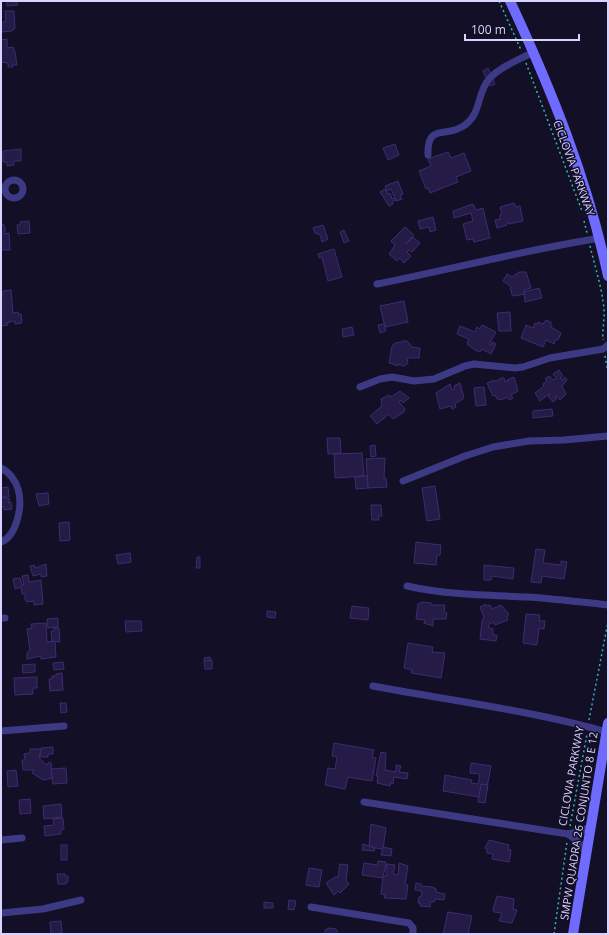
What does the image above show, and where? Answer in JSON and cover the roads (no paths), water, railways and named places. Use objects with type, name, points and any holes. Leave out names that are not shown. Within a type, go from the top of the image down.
[{"type":"street","points":[[510,1],[534,52],[564,124],[600,238],[608,276]]},
{"type":"street","points":[[428,155],[427,142],[432,136],[438,133],[457,130],[464,126],[477,111],[489,80],[534,52]]},
{"type":"street","points":[[377,284],[461,267],[552,245],[600,238]]},
{"type":"street","points":[[360,387],[380,379],[392,377],[414,381],[434,379],[465,366],[474,364],[515,368],[523,367],[550,358],[606,348]]},
{"type":"street","points":[[403,481],[465,456],[493,447],[529,440],[564,440],[608,436]]},
{"type":"street","points":[[1,468],[14,481],[18,489],[19,497],[15,528],[10,536],[1,542]]},
{"type":"street","points":[[407,586],[433,592],[473,596],[549,599],[608,605]]},
{"type":"street","points":[[373,686],[453,701],[519,711],[588,727],[607,727]]},
{"type":"street","points":[[1,731],[64,726]]},
{"type":"street","name":"SMPW QUADRA 26 CONJUNTO 8 E 12","points":[[573,934],[607,727]]},
{"type":"street","points":[[364,802],[568,834],[582,831],[590,826]]},
{"type":"street","points":[[568,834],[581,844],[586,854]]},
{"type":"street","points":[[1,840],[22,838]]},
{"type":"street","points":[[1,913],[43,909],[81,900]]},
{"type":"street","points":[[311,907],[409,923],[413,928],[413,934]]}]
